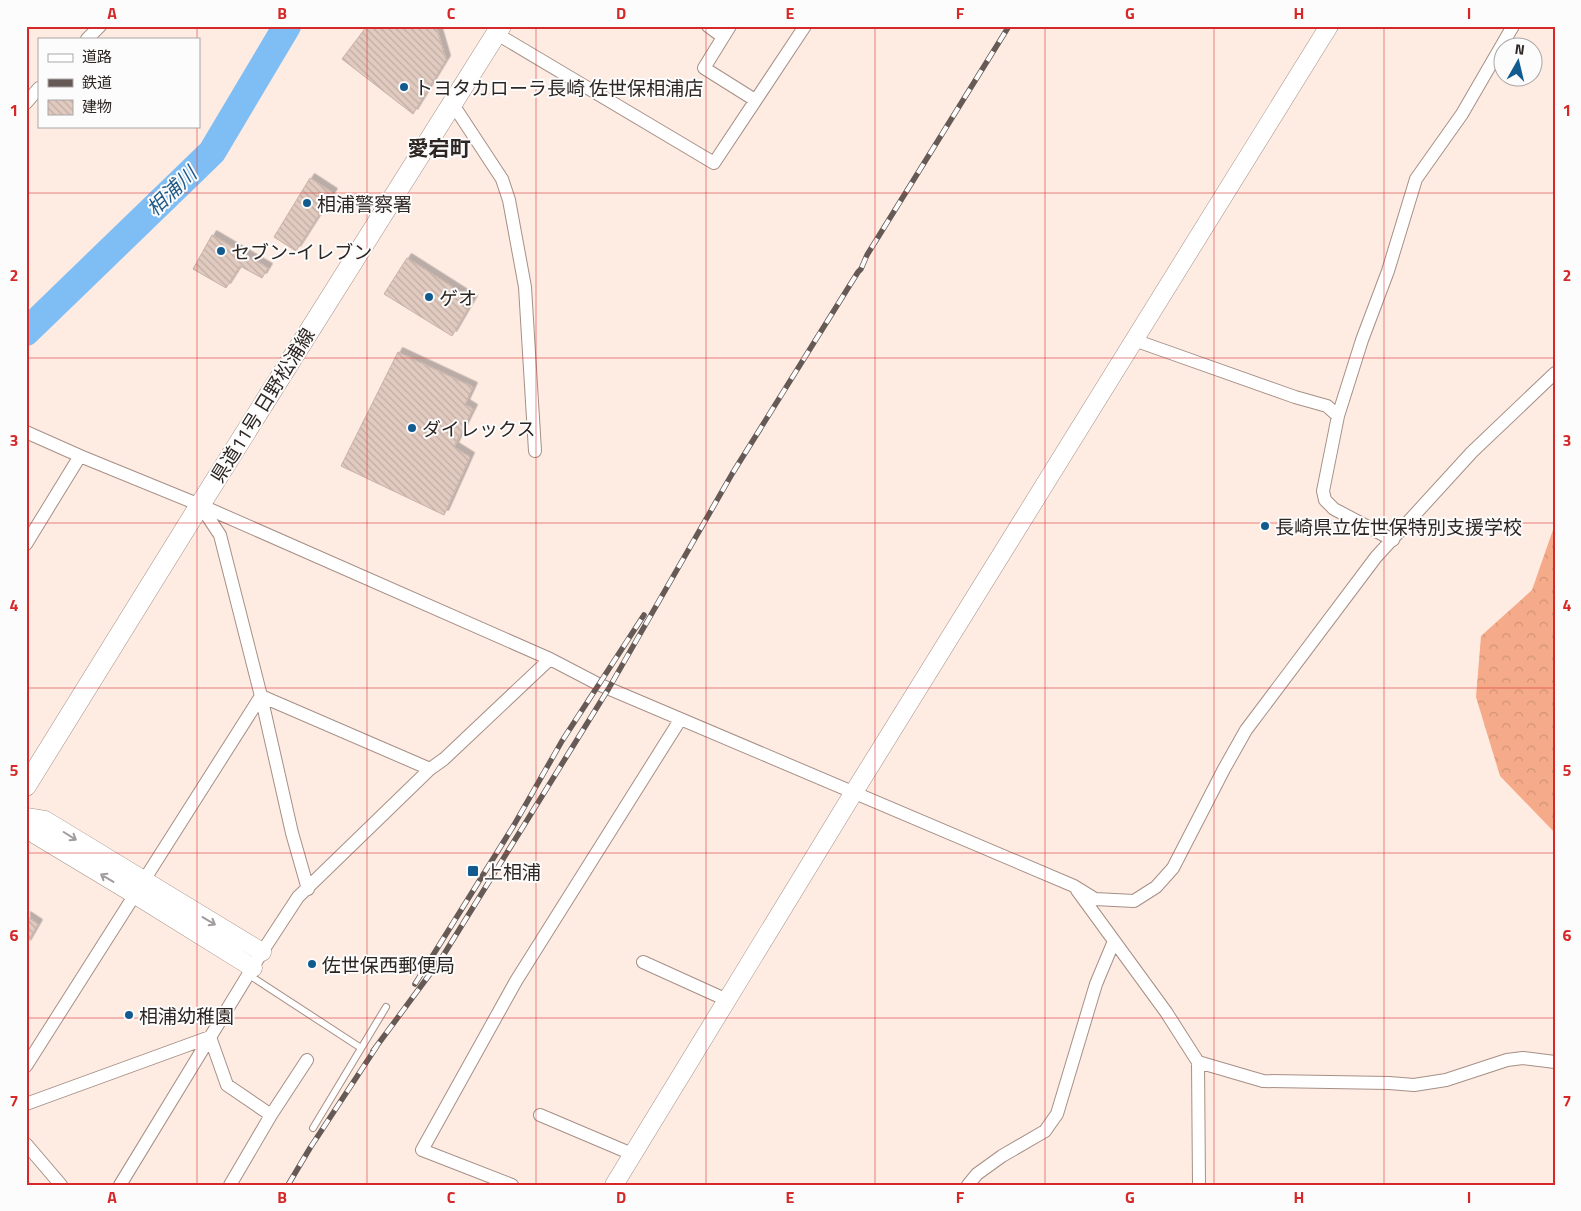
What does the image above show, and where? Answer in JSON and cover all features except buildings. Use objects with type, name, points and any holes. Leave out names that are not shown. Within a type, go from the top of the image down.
[{"type":"main road","name":"県道11号 日野松浦線","points":[[26,786],[200,505],[499,30]]},
{"type":"street","points":[[88,38],[100,26]]},
{"type":"street","points":[[708,26],[723,37]]},
{"type":"street","points":[[730,26],[704,68],[755,100]]},
{"type":"street","points":[[499,30],[714,163],[805,26]]},
{"type":"street","points":[[614,1185],[854,792],[1329,26]]},
{"type":"street","points":[[1393,540],[1334,509],[1325,500],[1323,491],[1338,416],[1362,340],[1388,272],[1416,179],[1462,114],[1513,26]]},
{"type":"street","points":[[26,103],[38,89]]},
{"type":"street","points":[[452,104],[502,179],[509,200],[526,287],[535,451]]},
{"type":"street","points":[[1134,340],[1296,397],[1327,406],[1338,416]]},
{"type":"street","points":[[26,432],[200,505],[550,659],[598,684],[680,720],[1074,886],[1095,899],[1134,901],[1156,887],[1173,868],[1246,730],[1376,557],[1472,452],[1555,373]]},
{"type":"street","points":[[26,544],[80,456]]},
{"type":"street","points":[[200,505],[220,535],[261,696],[292,832],[308,888]]},
{"type":"street","points":[[120,1185],[262,952],[298,897],[430,769],[444,759],[550,659]]},
{"type":"street","points":[[261,696],[430,769]]},
{"type":"street","points":[[26,1066],[261,696]]},
{"type":"street","points":[[512,1185],[422,1150],[516,981],[680,720]]},
{"type":"street","points":[[26,817],[45,820],[251,972]]},
{"type":"street","points":[[26,827],[36,835],[262,952]]},
{"type":"street","points":[[1074,886],[1166,1012],[1198,1062],[1199,1185]]},
{"type":"street","points":[[968,1185],[977,1174],[1002,1156],[1045,1131],[1057,1114],[1096,984],[1114,941]]},
{"type":"street","points":[[643,962],[727,1000]]},
{"type":"street","points":[[26,1104],[210,1038]]},
{"type":"street","points":[[210,1038],[227,1085],[271,1115]]},
{"type":"street","points":[[1198,1062],[1263,1081],[1414,1085],[1446,1080],[1507,1060],[1523,1058],[1555,1062]]},
{"type":"street","points":[[230,1185],[271,1115],[307,1060]]},
{"type":"street","points":[[540,1115],[632,1154]]},
{"type":"street","points":[[26,1144],[60,1185]]},
{"type":"lane","points":[[251,972],[361,1048]]},
{"type":"lane","points":[[313,1128],[386,1007]]},
{"type":"green space","points":[[1555,524],[1555,833],[1500,776],[1476,697],[1481,636],[1532,590]]},
{"type":"waterway","name":"相浦川","points":[[26,332],[212,152],[287,26]]},
{"type":"railway","points":[[373,1051],[441,959],[609,688],[732,474],[861,269],[867,255],[1009,26]]},
{"type":"railway","points":[[415,984],[514,825],[562,741],[644,615]]},
{"type":"railway","points":[[288,1185],[377,1046]]},
{"type":"place","name":"トヨタカローラ長崎 佐世保相浦店","points":[[404,87]]},
{"type":"place","name":"相浦警察署","points":[[307,203]]},
{"type":"place","name":"セブン-イレブン","points":[[221,251]]},
{"type":"place","name":"ゲオ","points":[[429,297]]},
{"type":"place","name":"ダイレックス","points":[[412,428]]},
{"type":"place","name":"長崎県立佐世保特別支援学校","points":[[1265,526]]},
{"type":"place","name":"上相浦","points":[[473,871]]},
{"type":"place","name":"佐世保西郵便局","points":[[312,964]]},
{"type":"place","name":"相浦幼稚園","points":[[129,1015]]},
{"type":"district","name":"愛宕町","points":[[439,148]]}]
